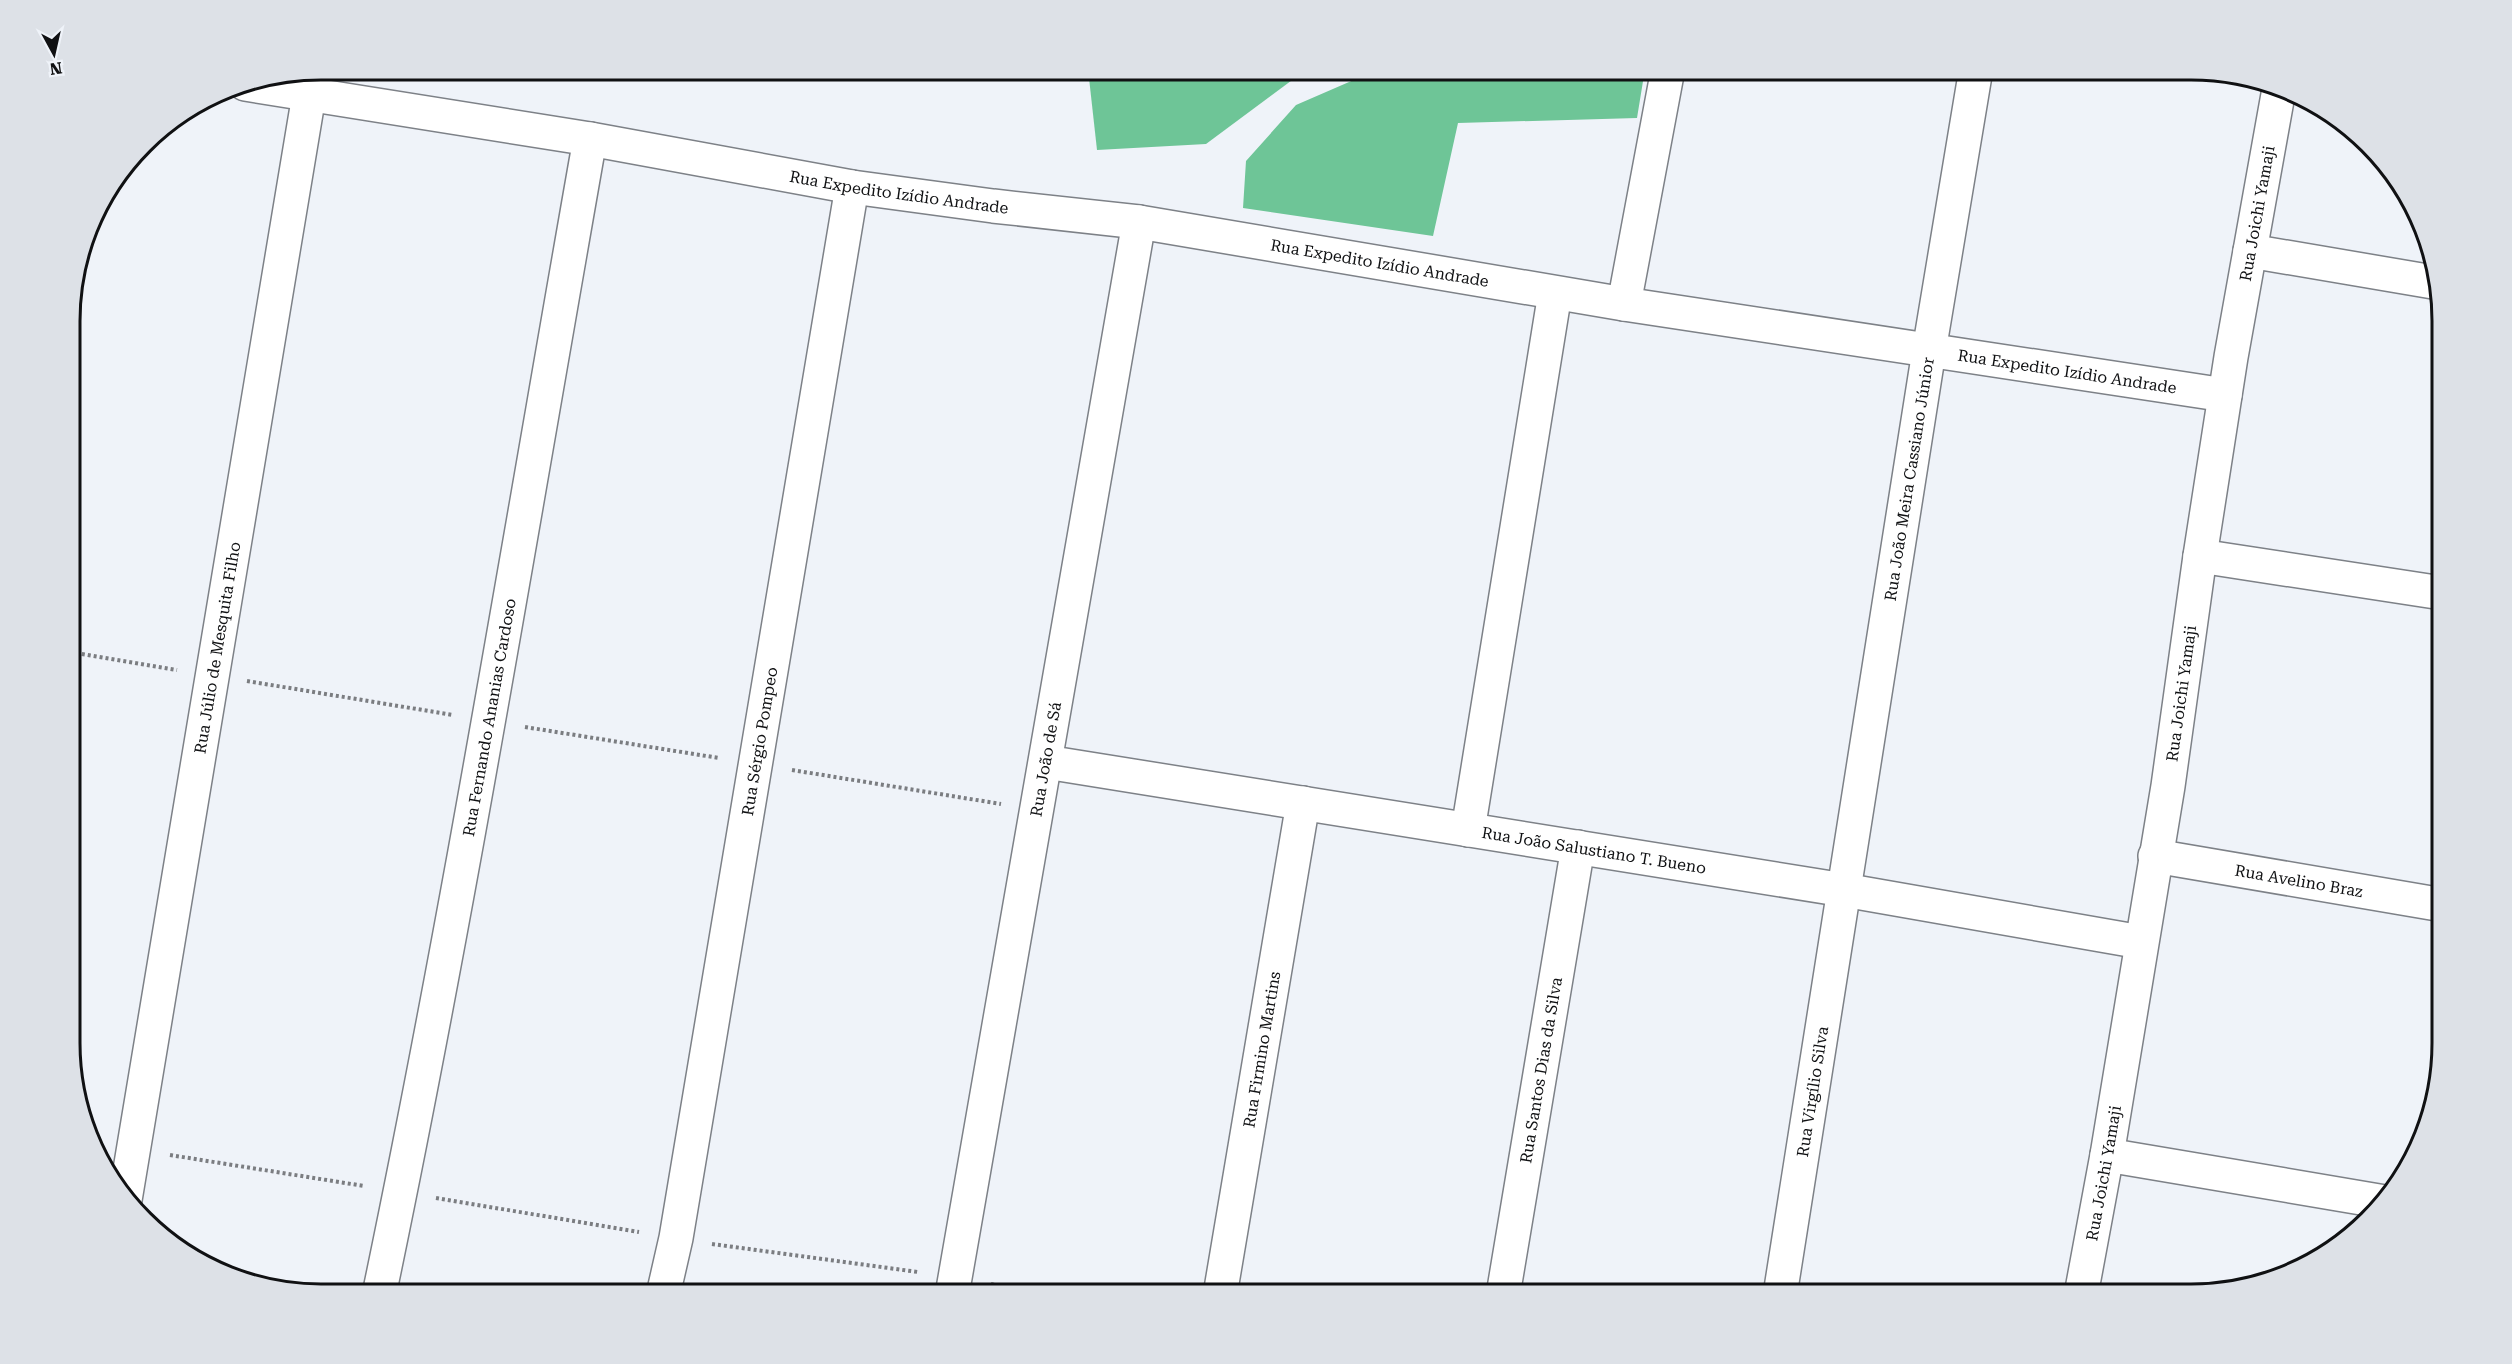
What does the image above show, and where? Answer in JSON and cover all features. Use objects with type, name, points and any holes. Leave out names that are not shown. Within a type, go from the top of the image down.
[{"type":"street","points":[[1624,304],[1666,80]]},
{"type":"street","name":"Rua João Meira Cassiano Júnior","points":[[1844,890],[1974,80]]},
{"type":"street","name":"Rua Expedito Izídio Andrade","points":[[262,87],[590,139],[852,187],[1139,222],[1624,304],[2225,395]]},
{"type":"street","name":"Rua Júlio de Mesquita Filho","points":[[127,1187],[309,95]]},
{"type":"street","name":"Rua Joichi Yamaji","points":[[2083,1285],[2107,1155],[2168,786],[2225,395],[2278,96]]},
{"type":"street","name":"Rua Fernando Ananias Cardoso","points":[[381,1285],[401,1192],[488,721],[590,139]]},
{"type":"street","name":"Rua Sérgio Pompeo","points":[[665,1285],[675,1239],[852,187]]},
{"type":"street","name":"Rua João de Sá","points":[[953,1285],[1139,222]]},
{"type":"street","points":[[2250,251],[2429,281]]},
{"type":"street","points":[[1468,830],[1555,293]]},
{"type":"street","points":[[2200,556],[2432,591]]},
{"type":"street","name":"Rua João Salustiano T. Bueno","points":[[1046,762],[1844,890],[2141,942]]},
{"type":"street","name":"Rua Firmino Martins","points":[[1222,1285],[1303,803]]},
{"type":"street","name":"Rua Santos Dias da Silva","points":[[1505,1285],[1578,847]]},
{"type":"street","name":"Rua Avelino Braz","points":[[2155,856],[2432,903]]},
{"type":"street","name":"Rua Virgílio Silva","points":[[1782,1285],[1844,890]]},
{"type":"street","points":[[2107,1155],[2374,1200]]},
{"type":"path","points":[[80,654],[1037,810]]},
{"type":"path","points":[[132,1149],[401,1192],[947,1285]]},
{"type":"green space","points":[[1089,80],[1292,80],[1206,144],[1097,150]]},
{"type":"green space","points":[[1354,80],[1643,80],[1637,118],[1458,123],[1433,236],[1243,208],[1246,161],[1296,105]]}]
